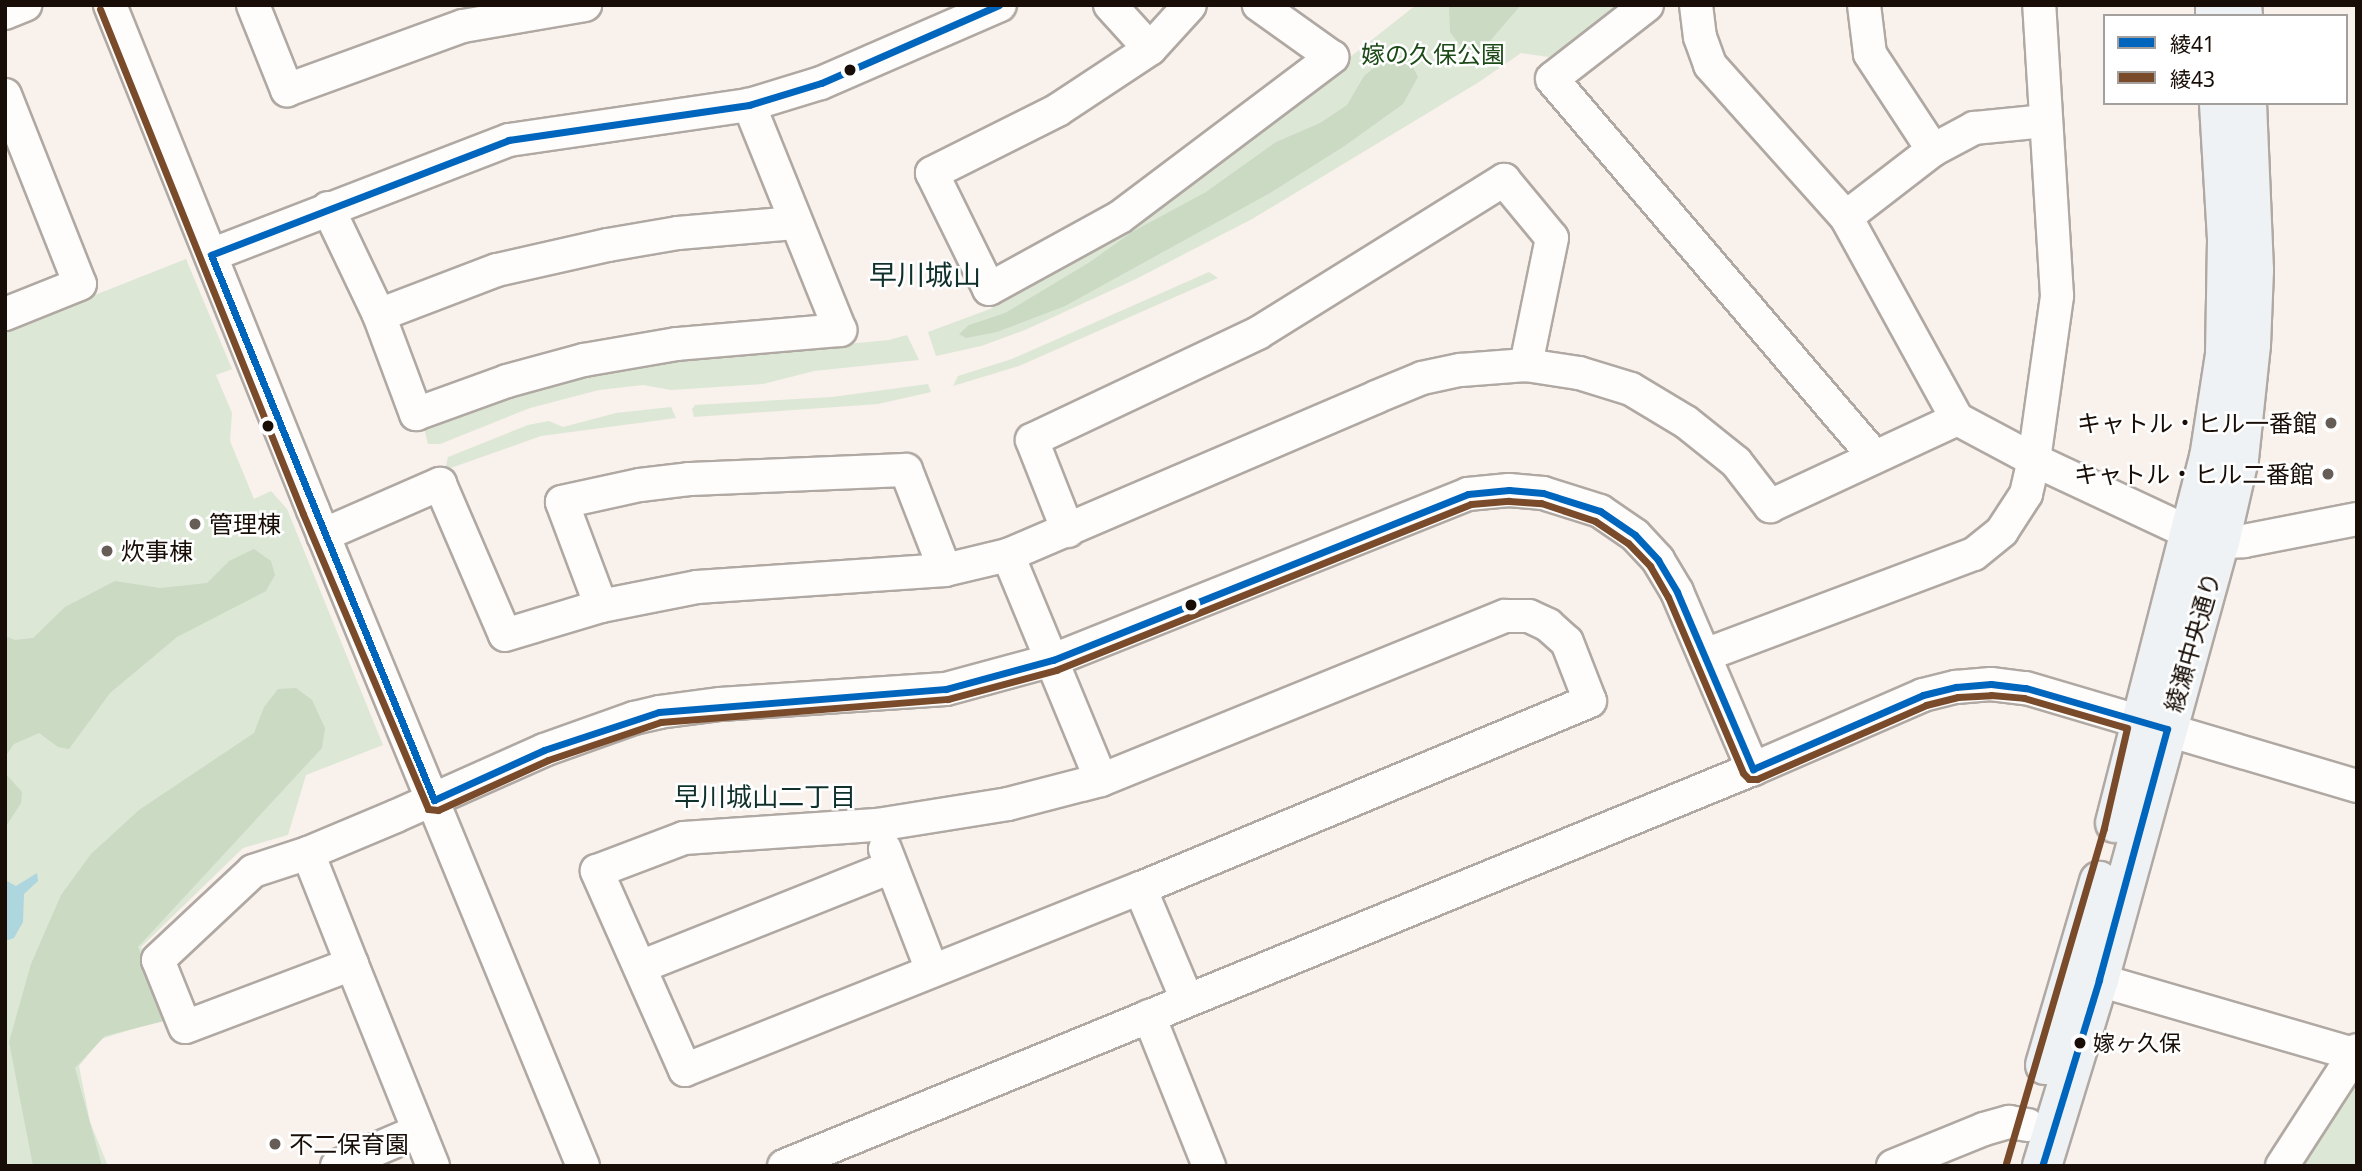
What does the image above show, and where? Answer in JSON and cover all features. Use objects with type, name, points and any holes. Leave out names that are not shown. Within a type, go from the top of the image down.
[{"type":"main road","name":"綾瀬中央通り","points":[[2206,538],[2209,458],[2225,355],[2227,239],[2219,105]]},
{"type":"main road","name":"綾瀬中央通り","points":[[2042,1166],[2099,980],[2153,725],[2206,538],[2239,459],[2254,271],[2246,105]]},
{"type":"main road","name":"綾瀬中央通り","points":[[2016,1166],[2113,831],[2153,725]]},
{"type":"street","points":[[5,13],[25,5]]},
{"type":"street","points":[[110,5],[323,534],[583,1166]]},
{"type":"street","points":[[253,5],[287,90],[463,26],[585,5]]},
{"type":"street","points":[[211,255],[509,140],[749,105],[821,83],[1000,5]]},
{"type":"street","points":[[1110,5],[1150,49]]},
{"type":"street","points":[[1190,5],[1150,49],[1058,110],[932,173],[989,289],[1120,217],[1332,57],[1259,5]]},
{"type":"street","points":[[1647,5],[1552,79],[1874,456]]},
{"type":"street","points":[[1696,5],[1700,37],[1710,65],[1846,216],[1957,419],[2034,460],[2206,538],[2244,541],[2357,519]]},
{"type":"street","points":[[1864,5],[1870,54],[1933,149]]},
{"type":"street","points":[[1705,655],[1974,554],[2002,531],[2026,494],[2034,460],[2057,296],[2039,5]]},
{"type":"street","points":[[5,95],[80,284],[5,314]]},
{"type":"street","points":[[328,208],[379,315],[416,414],[507,382],[584,360],[677,344],[840,330],[749,105]]},
{"type":"street","points":[[1846,216],[1933,149],[1975,128],[2045,121]]},
{"type":"street","points":[[1068,531],[1032,440],[1258,333],[1504,180],[1552,239],[1526,365]]},
{"type":"street","points":[[379,315],[497,270],[608,245],[678,233],[795,223]]},
{"type":"street","points":[[323,534],[440,484],[505,635],[601,606],[697,587],[945,570],[1008,555],[1422,378],[1461,370],[1526,365],[1579,373],[1631,389],[1686,422],[1736,462],[1770,506],[1957,419]]},
{"type":"street","points":[[601,606],[562,502],[640,485],[689,479],[906,470],[945,570]]},
{"type":"street","points":[[352,964],[185,1027],[158,960],[253,871],[308,853],[544,750],[659,712],[946,689],[1053,660],[1468,494],[1509,490],[1543,493],[1600,511],[1635,536],[1658,559],[1677,592],[1753,769]]},
{"type":"street","points":[[1008,555],[1101,780]]},
{"type":"street","points":[[1505,616],[1529,617],[1548,625],[1567,642],[1590,701],[1140,888],[685,1070],[597,871],[684,838],[877,825],[1008,804],[1101,780],[1505,616]]},
{"type":"street","points":[[784,1166],[1753,769],[1923,695],[1956,687],[1991,684],[2026,688],[2357,786]]},
{"type":"street","points":[[877,825],[933,970]]},
{"type":"street","points":[[308,853],[433,1166]]},
{"type":"street","points":[[640,967],[891,867]]},
{"type":"street","points":[[1140,888],[1187,1000]]},
{"type":"street","points":[[2099,980],[2355,1052],[2282,1166]]},
{"type":"street","points":[[1149,1016],[1209,1166]]},
{"type":"street","points":[[1893,1166],[1984,1129],[2009,1122],[2028,1125]]},
{"type":"street","points":[[337,1166],[419,1131]]},
{"type":"green space","name":"嫁の久保公園","points":[[1416,5],[1624,5],[1549,57],[1521,53],[1479,82],[1252,219],[1136,279],[1025,330],[981,346],[936,356],[928,332],[990,309],[1084,252],[1330,73]]},
{"type":"green space","points":[[1449,5],[1521,5],[1483,49],[1465,52],[1450,32]]},
{"type":"green space","points":[[1388,56],[1407,56],[1418,77],[1403,104],[1346,145],[1270,193],[1065,306],[997,332],[966,338],[959,334],[969,325],[1005,313],[1090,262],[1132,232],[1206,192],[1276,142],[1320,123],[1347,105],[1364,76]]},
{"type":"green space","points":[[186,259],[232,369],[216,375],[232,413],[230,441],[254,499],[271,491],[287,509],[383,745],[306,775],[288,835],[243,848],[141,947],[168,1018],[101,1039],[79,1066],[90,1122],[108,1166],[5,1166],[5,325],[9,329]]},
{"type":"green space","points":[[1209,272],[1218,278],[1019,366],[953,386],[958,376],[1012,359]]},
{"type":"green space","points":[[907,335],[919,360],[814,371],[763,384],[671,390],[643,385],[599,390],[530,408],[440,444],[428,444],[423,424],[544,383],[619,366],[889,340]]},
{"type":"green space","points":[[928,384],[931,392],[878,404],[694,417],[692,409],[695,405],[832,397]]},
{"type":"green space","points":[[671,407],[676,418],[541,436],[445,470],[448,457],[528,425],[549,421],[563,427],[616,413]]},
{"type":"green space","points":[[254,549],[271,561],[275,575],[266,591],[177,637],[110,693],[69,749],[58,747],[39,733],[14,744],[5,757],[5,636],[15,640],[33,638],[65,607],[115,581],[160,588],[207,583],[229,561]]},
{"type":"green space","points":[[296,688],[312,700],[325,728],[322,748],[138,947],[168,1020],[105,1036],[75,1068],[102,1166],[33,1166],[9,1042],[31,964],[61,895],[91,854],[139,810],[254,733],[264,707],[278,689]]},
{"type":"green space","points":[[5,773],[22,792],[21,803],[5,828]]},
{"type":"green space","points":[[2357,1063],[2357,1166],[2292,1166]]},
{"type":"water","points":[[37,873],[38,881],[24,894],[23,922],[14,938],[5,941],[5,880],[16,886]]},
{"type":"transit line","name":"綾41","points":[[999,5],[821,83],[749,105],[509,140],[211,255],[434,800],[544,750],[659,712],[946,689],[1053,660],[1468,494],[1509,490],[1543,493],[1600,511],[1635,535],[1658,560],[1677,592],[1753,769],[1923,695],[1956,687],[1991,684],[2026,688],[2167,729],[2099,980],[2042,1166]]},
{"type":"transit line","name":"綾43","points":[[100,9],[303,514],[428,809],[438,810],[548,760],[661,722],[948,699],[1056,670],[1471,504],[1509,501],[1541,503],[1595,521],[1628,543],[1650,566],[1668,597],[1743,773],[1749,779],[1757,779],[1926,705],[1958,697],[1991,695],[2024,698],[2127,728],[2104,828],[2006,1163]]},
{"type":"place","name":"キャトル・ヒル一番館","points":[[2331,423]]},
{"type":"place","name":"キャトル・ヒル二番館","points":[[2328,474]]},
{"type":"place","name":"管理棟","points":[[195,524]]},
{"type":"place","name":"炊事棟","points":[[107,551]]},
{"type":"place","name":"嫁ヶ久保","points":[[2080,1043]]},
{"type":"place","name":"不二保育園","points":[[275,1144]]},
{"type":"district","name":"早川城山","points":[[925,274]]},
{"type":"district","name":"早川城山二丁目","points":[[765,797]]}]
